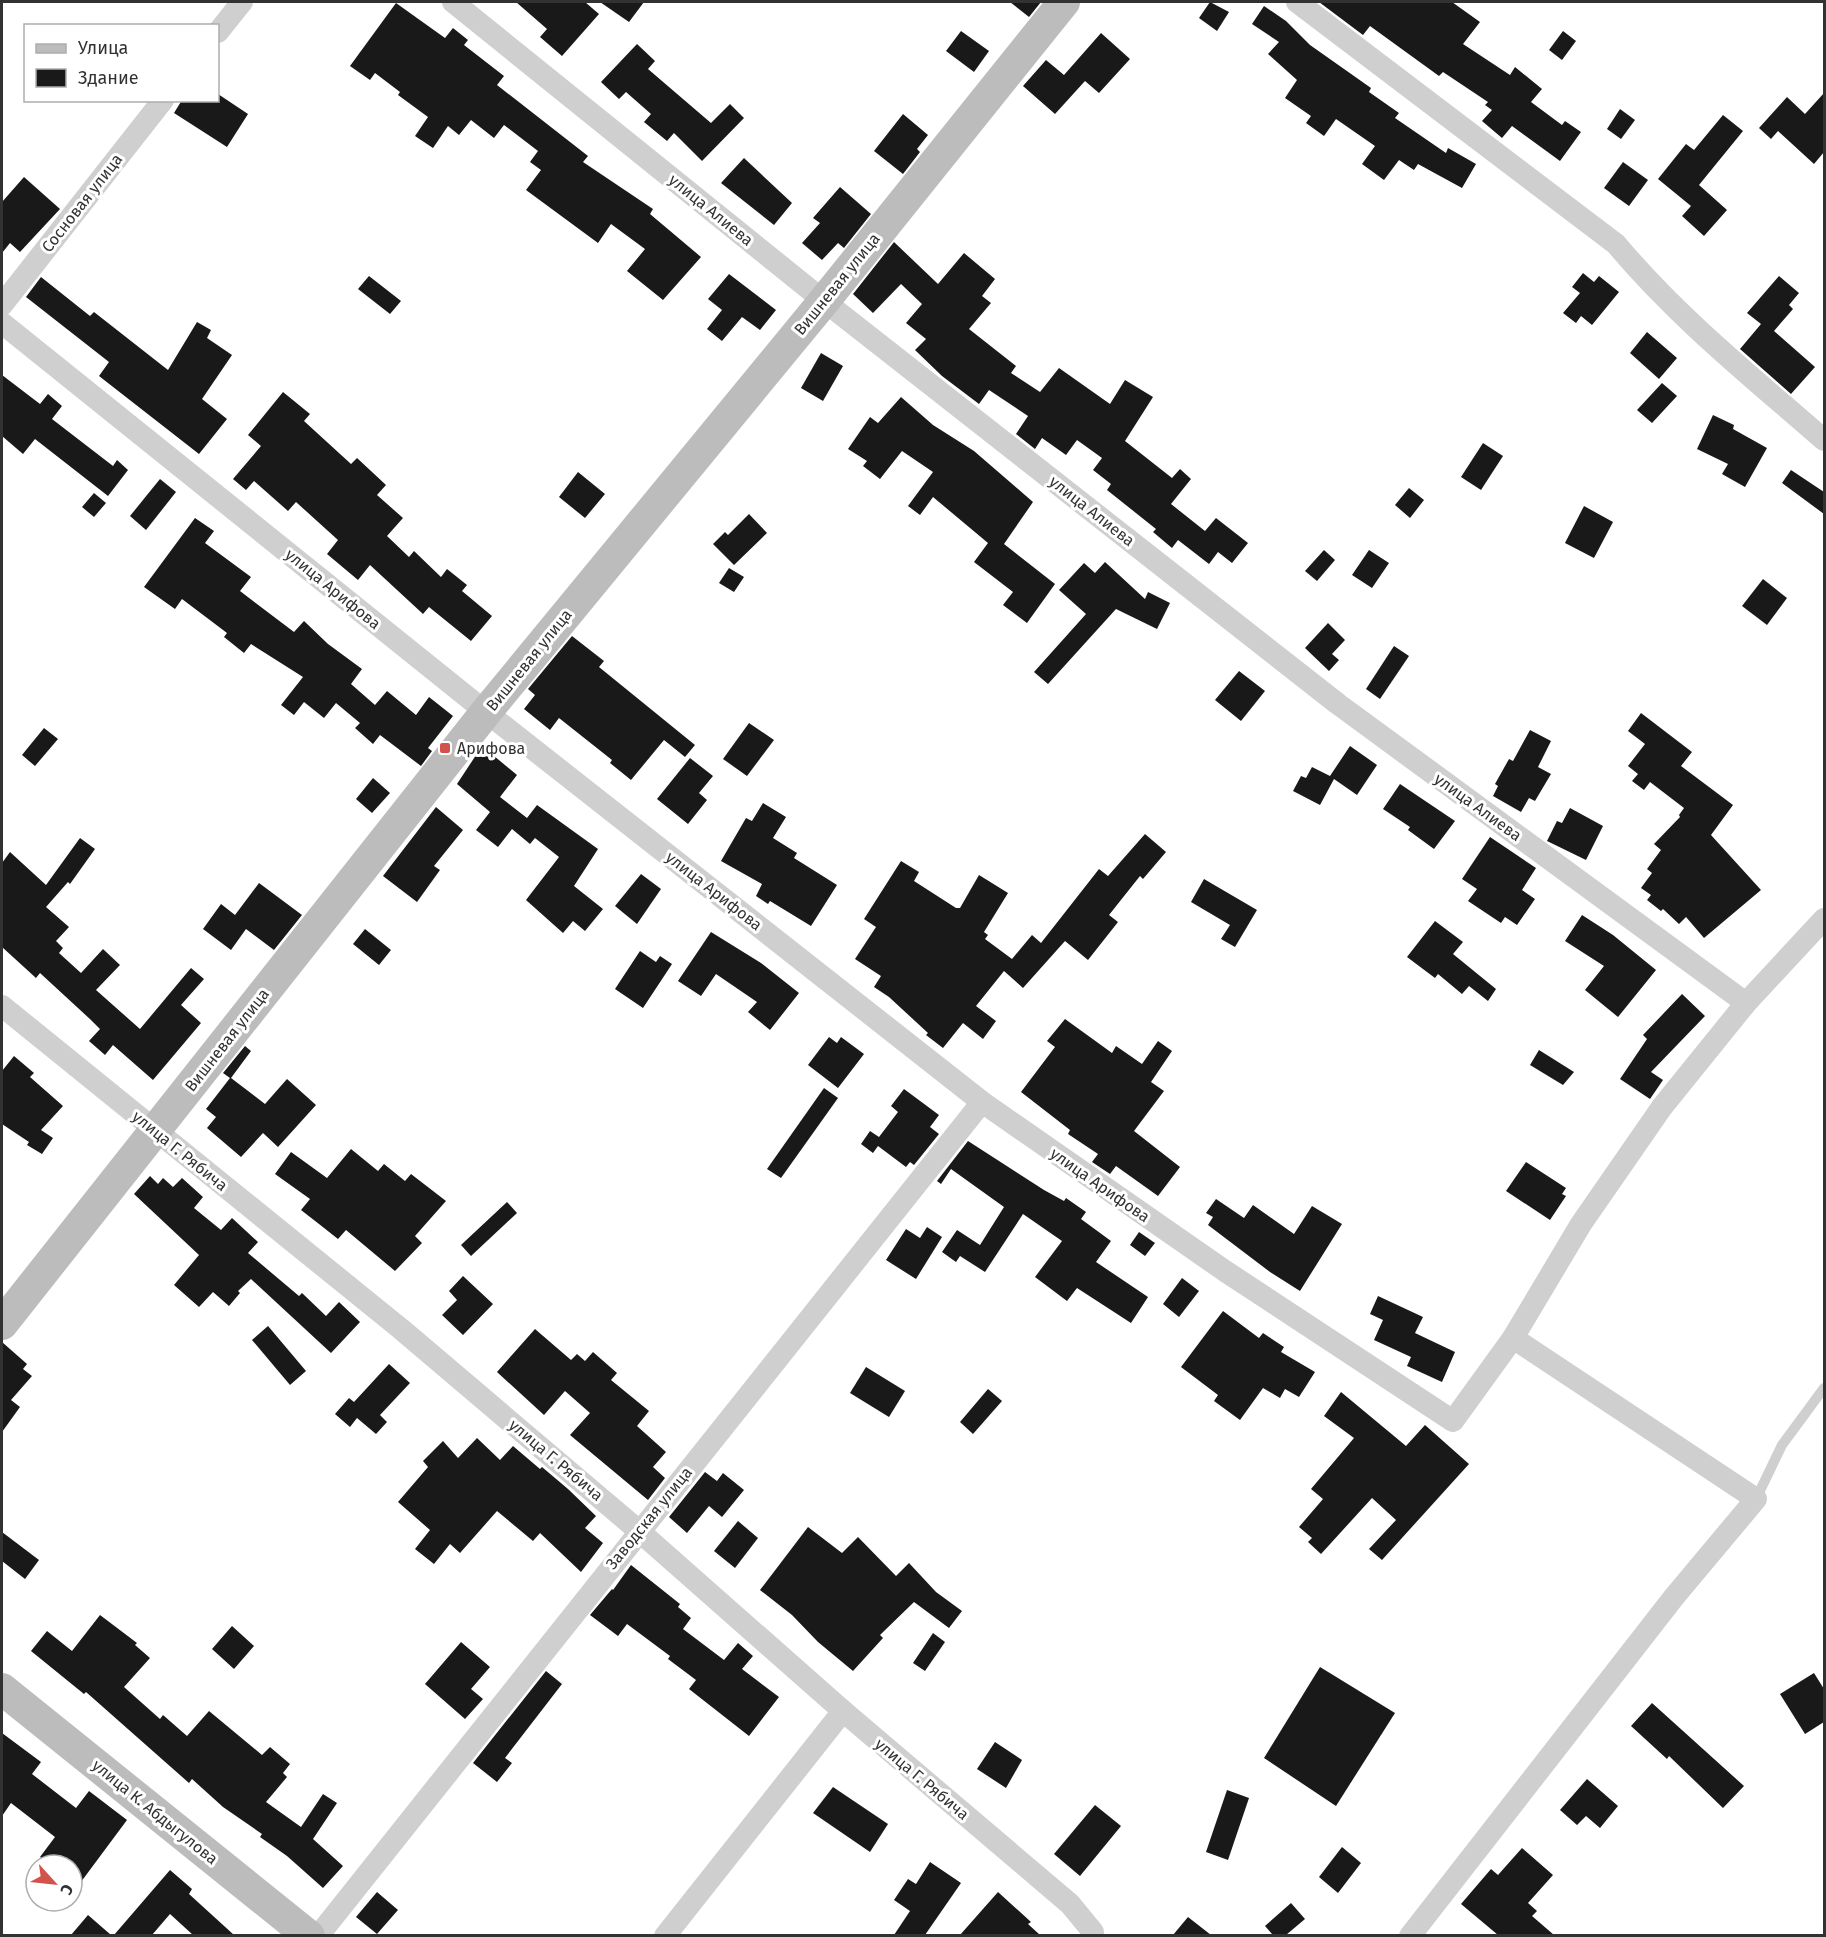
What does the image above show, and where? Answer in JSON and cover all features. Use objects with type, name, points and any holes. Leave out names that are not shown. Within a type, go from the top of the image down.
[{"type":"street","points":[[219,31],[242,2]]},
{"type":"street","name":"улица Алиева","points":[[453,2],[824,301],[1338,704],[1746,1003]]},
{"type":"street","name":"Вишневая улица","points":[[2,1324],[486,712],[824,301],[1064,2]]},
{"type":"street","points":[[1297,2],[1616,244],[1651,286],[1702,334],[1824,440]]},
{"type":"street","name":"Сосновая улица","points":[[2,304],[161,102]]},
{"type":"street","name":"улица Арифова","points":[[2,323],[486,712],[982,1102],[1225,1271],[1453,1421],[1513,1338]]},
{"type":"street","points":[[1410,1935],[1674,1597],[1756,1499],[1513,1338],[1581,1224],[1662,1107],[1746,1003],[1824,919]]},
{"type":"street","name":"улица Г. Рябича","points":[[2,1006],[401,1329],[639,1531],[843,1711],[1070,1904],[1093,1932]]},
{"type":"street","name":"Заводская улица","points":[[318,1935],[982,1102]]},
{"type":"street","name":"улица К. Абдыгулова","points":[[2,1689],[309,1935]]},
{"type":"street","points":[[665,1935],[843,1711]]},
{"type":"lane","points":[[1756,1499],[1782,1445],[1824,1388]]},
{"type":"building","points":[[516,2],[585,2],[599,14],[562,56],[540,37],[547,29]]},
{"type":"building","points":[[600,2],[644,2],[629,22]]},
{"type":"building","points":[[1010,2],[1041,2],[1029,17]]},
{"type":"building","points":[[1210,2],[1229,12],[1217,31],[1199,18]]},
{"type":"building","points":[[1319,2],[1452,2],[1480,22],[1463,44],[1510,75],[1515,67],[1542,89],[1531,102],[1562,125],[1565,121],[1581,132],[1560,161],[1512,126],[1502,138],[1482,121],[1492,110],[1485,105],[1488,102],[1443,72],[1439,76],[1370,26],[1363,35]]},
{"type":"building","points":[[396,3],[445,38],[453,28],[468,40],[464,45],[504,76],[497,85],[588,156],[583,162],[653,209],[650,214],[701,257],[663,300],[627,271],[645,249],[611,224],[598,243],[526,190],[541,170],[530,162],[538,151],[504,125],[494,138],[471,120],[459,135],[448,126],[433,148],[415,136],[428,117],[398,95],[400,92],[375,73],[370,80],[350,66]]},
{"type":"building","points":[[1264,6],[1286,21],[1310,45],[1371,88],[1369,92],[1399,113],[1395,118],[1446,153],[1448,148],[1476,164],[1462,188],[1418,164],[1414,170],[1399,160],[1384,180],[1362,164],[1375,146],[1336,119],[1324,136],[1306,123],[1311,116],[1285,98],[1297,80],[1268,54],[1279,42],[1252,24]]},
{"type":"building","points":[[961,31],[989,51],[974,72],[946,51]]},
{"type":"building","points":[[1563,31],[1576,41],[1562,60],[1549,50]]},
{"type":"building","points":[[1101,33],[1130,59],[1099,93],[1085,81],[1055,114],[1023,86],[1046,60],[1064,75]]},
{"type":"building","points":[[637,44],[655,61],[648,69],[711,123],[730,104],[744,118],[702,161],[674,133],[667,141],[644,122],[651,114],[626,92],[619,99],[601,82]]},
{"type":"building","points":[[1824,93],[1824,152],[1814,164],[1778,131],[1771,139],[1759,128],[1787,97],[1805,114]]},
{"type":"building","points":[[219,95],[248,114],[227,147],[174,113],[181,102],[219,102]]},
{"type":"building","points":[[1620,109],[1635,120],[1621,139],[1607,129]]},
{"type":"building","points":[[903,114],[928,135],[917,149],[920,152],[903,174],[874,151]]},
{"type":"building","points":[[1723,115],[1743,131],[1699,185],[1727,210],[1704,236],[1682,216],[1691,206],[1658,179],[1686,144],[1694,150]]},
{"type":"building","points":[[744,158],[792,203],[774,225],[721,183]]},
{"type":"building","points":[[1623,162],[1648,180],[1629,206],[1604,188]]},
{"type":"building","points":[[24,177],[60,209],[20,252],[10,243],[2,253],[2,202]]},
{"type":"building","points":[[840,187],[871,214],[844,248],[838,243],[822,260],[802,243],[820,223],[813,218]]},
{"type":"building","points":[[894,242],[938,284],[964,253],[995,279],[982,296],[991,303],[969,329],[1016,366],[1011,373],[1040,392],[1059,368],[1110,404],[1125,380],[1153,397],[1125,441],[1172,478],[1180,469],[1191,479],[1171,504],[1205,531],[1216,518],[1248,543],[1232,563],[1218,552],[1209,564],[1178,540],[1172,548],[1153,532],[1156,529],[1107,490],[1111,484],[1093,470],[1102,458],[1077,440],[1066,455],[1042,438],[1035,449],[1016,434],[1028,416],[989,390],[979,404],[942,376],[915,350],[926,339],[906,323],[922,304],[901,284],[873,313],[853,294]]},
{"type":"building","points":[[1583,273],[1594,282],[1599,276],[1619,292],[1592,325],[1581,316],[1576,323],[1563,313],[1580,293],[1572,287]]},
{"type":"building","points":[[729,274],[776,310],[760,330],[742,317],[722,341],[707,329],[722,310],[708,299]]},
{"type":"building","points":[[369,276],[401,301],[390,314],[358,289]]},
{"type":"building","points":[[1779,276],[1799,293],[1789,305],[1793,309],[1774,331],[1815,367],[1791,394],[1740,349],[1761,324],[1747,313]]},
{"type":"building","points":[[41,277],[90,316],[94,312],[168,370],[197,322],[211,330],[207,338],[232,355],[202,399],[227,419],[199,454],[99,376],[109,362],[26,297]]},
{"type":"building","points":[[1647,332],[1677,358],[1659,379],[1630,353]]},
{"type":"building","points":[[821,353],[843,366],[823,401],[801,388]]},
{"type":"building","points":[[2,375],[40,404],[48,394],[62,406],[52,419],[113,466],[117,460],[128,470],[108,496],[35,439],[23,454],[2,436]]},
{"type":"building","points":[[1662,383],[1677,396],[1652,423],[1637,410]]},
{"type":"building","points":[[283,392],[310,414],[304,421],[351,464],[357,458],[386,485],[377,495],[403,518],[387,536],[409,557],[414,551],[441,577],[447,569],[467,585],[462,591],[492,616],[471,641],[429,607],[423,614],[370,565],[358,580],[327,554],[338,540],[296,502],[288,511],[254,481],[246,490],[233,479],[261,446],[248,435]]},
{"type":"building","points":[[901,397],[933,425],[974,451],[1033,502],[1004,544],[1055,584],[1027,623],[1003,605],[1013,592],[974,562],[988,543],[933,497],[920,515],[908,506],[933,472],[902,451],[880,479],[863,466],[867,461],[848,449],[870,417],[878,423]]},
{"type":"building","points":[[1713,415],[1734,425],[1733,429],[1767,448],[1745,487],[1722,474],[1728,464],[1697,449]]},
{"type":"building","points":[[1483,443],[1503,456],[1481,490],[1461,477]]},
{"type":"building","points":[[1791,470],[1824,492],[1824,514],[1782,483]]},
{"type":"building","points":[[578,472],[605,494],[585,518],[559,497]]},
{"type":"building","points":[[160,479],[176,492],[146,530],[130,516]]},
{"type":"building","points":[[1409,488],[1424,500],[1410,518],[1395,505]]},
{"type":"building","points":[[94,493],[106,503],[94,517],[82,507]]},
{"type":"building","points":[[1584,506],[1613,522],[1594,558],[1565,543]]},
{"type":"building","points":[[749,514],[767,533],[734,565],[713,544],[725,532],[728,535]]},
{"type":"building","points":[[195,518],[214,531],[205,543],[251,577],[240,591],[294,632],[304,621],[328,644],[362,669],[351,684],[375,705],[387,691],[416,715],[429,697],[453,716],[428,748],[432,751],[421,766],[380,735],[373,744],[355,728],[360,723],[336,703],[324,718],[304,702],[294,715],[281,705],[303,677],[251,644],[244,653],[224,637],[227,633],[182,599],[175,609],[144,587]]},
{"type":"building","points":[[1324,550],[1335,560],[1317,581],[1305,571]]},
{"type":"building","points":[[1369,550],[1389,563],[1372,588],[1352,575]]},
{"type":"building","points":[[1105,562],[1145,599],[1148,592],[1170,603],[1157,629],[1116,609],[1048,684],[1034,672],[1086,614],[1059,590],[1084,563],[1095,573]]},
{"type":"building","points":[[729,568],[744,577],[734,592],[719,583]]},
{"type":"building","points":[[1763,579],[1787,598],[1767,625],[1742,606]]},
{"type":"building","points":[[1328,623],[1345,640],[1332,654],[1339,660],[1329,671],[1305,648]]},
{"type":"building","points":[[572,636],[604,661],[599,667],[695,745],[685,757],[664,740],[631,780],[610,763],[612,760],[559,718],[550,730],[524,709],[535,695],[528,689]]},
{"type":"building","points":[[1394,646],[1409,656],[1380,699],[1366,689]]},
{"type":"building","points":[[1239,671],[1265,691],[1241,721],[1215,700]]},
{"type":"building","points":[[1641,713],[1692,752],[1681,766],[1733,805],[1711,835],[1761,890],[1704,938],[1686,917],[1679,924],[1663,909],[1661,911],[1647,900],[1651,895],[1641,888],[1652,873],[1647,869],[1661,850],[1654,844],[1680,817],[1684,808],[1650,782],[1644,790],[1632,781],[1638,774],[1628,766],[1645,744],[1628,731]]},
{"type":"building","points":[[749,723],[774,740],[747,776],[723,759]]},
{"type":"building","points":[[44,728],[58,739],[35,766],[22,755]]},
{"type":"building","points":[[1530,730],[1551,741],[1538,767],[1551,774],[1535,801],[1529,798],[1521,812],[1493,796],[1498,786],[1495,784],[1509,759],[1513,761]]},
{"type":"building","points":[[482,746],[517,775],[500,797],[527,818],[537,805],[598,849],[574,886],[603,909],[585,931],[573,921],[563,933],[526,900],[559,857],[535,838],[530,844],[512,829],[498,847],[476,830],[490,812],[457,784]]},
{"type":"building","points":[[1350,746],[1377,765],[1357,795],[1334,779],[1320,805],[1293,791],[1301,776],[1306,778],[1312,767],[1330,776]]},
{"type":"building","points":[[690,758],[713,776],[699,793],[707,800],[688,824],[657,799]]},
{"type":"building","points":[[373,778],[390,793],[372,813],[356,799]]},
{"type":"building","points":[[1400,784],[1455,821],[1434,849],[1408,830],[1410,827],[1383,809]]},
{"type":"building","points":[[763,803],[786,817],[773,838],[797,853],[794,858],[837,885],[811,926],[770,901],[768,904],[756,896],[762,884],[721,861],[746,818],[752,821]]},
{"type":"building","points":[[436,807],[463,830],[434,866],[440,870],[417,902],[383,876]]},
{"type":"building","points":[[1570,808],[1603,826],[1586,860],[1547,841],[1557,821],[1562,823]]},
{"type":"building","points":[[1145,834],[1166,852],[1143,879],[1140,876],[1109,915],[1118,922],[1088,960],[1065,941],[1023,988],[1004,971],[976,1006],[996,1021],[983,1039],[963,1023],[943,1048],[926,1035],[928,1033],[889,997],[874,987],[881,976],[855,959],[876,927],[864,919],[901,861],[919,872],[914,881],[956,908],[960,908],[979,875],[1008,893],[984,932],[988,935],[985,939],[1012,959],[1032,935],[1041,943],[1099,869],[1108,876]]},
{"type":"building","points":[[1490,837],[1536,868],[1522,890],[1535,899],[1517,925],[1505,917],[1501,923],[1468,901],[1477,889],[1462,879]]},
{"type":"building","points":[[80,838],[95,849],[70,884],[68,882],[46,907],[69,927],[56,941],[63,948],[59,953],[81,973],[103,949],[120,965],[96,990],[140,1029],[191,968],[204,979],[181,1005],[201,1023],[153,1080],[113,1045],[105,1055],[89,1041],[100,1029],[40,973],[36,978],[2,947],[2,863],[10,852],[46,885]]},
{"type":"building","points":[[641,874],[661,889],[637,924],[615,906]]},
{"type":"building","points":[[1204,879],[1257,910],[1235,947],[1221,939],[1230,925],[1191,902]]},
{"type":"building","points":[[259,883],[302,915],[274,950],[246,929],[231,950],[203,929],[221,904],[235,915]]},
{"type":"building","points":[[1582,915],[1613,935],[1656,970],[1618,1017],[1585,990],[1604,966],[1565,941]]},
{"type":"building","points":[[1435,921],[1463,942],[1453,954],[1496,989],[1488,1001],[1469,986],[1462,994],[1438,974],[1435,978],[1407,957]]},
{"type":"building","points":[[365,929],[391,950],[379,965],[353,944]]},
{"type":"building","points":[[711,932],[761,963],[799,993],[770,1030],[748,1012],[757,1002],[716,974],[701,996],[678,981]]},
{"type":"building","points":[[640,951],[656,962],[660,956],[672,964],[643,1008],[615,989]]},
{"type":"building","points":[[1682,994],[1705,1016],[1651,1072],[1663,1080],[1650,1099],[1620,1079],[1647,1039],[1643,1035]]},
{"type":"building","points":[[1065,1019],[1112,1053],[1116,1046],[1142,1064],[1158,1041],[1172,1051],[1151,1082],[1164,1091],[1134,1131],[1180,1167],[1158,1196],[1116,1166],[1110,1174],[1092,1162],[1098,1154],[1068,1134],[1070,1130],[1021,1092],[1055,1047],[1047,1041]]},
{"type":"building","points":[[829,1037],[837,1043],[841,1037],[864,1054],[838,1088],[808,1065]]},
{"type":"building","points":[[245,1046],[251,1051],[231,1078],[265,1104],[287,1079],[316,1105],[278,1147],[263,1133],[241,1157],[207,1128],[216,1117],[206,1109],[230,1078],[223,1073]]},
{"type":"building","points":[[1539,1050],[1574,1072],[1563,1085],[1530,1065]]},
{"type":"building","points":[[14,1056],[34,1073],[30,1077],[63,1106],[41,1130],[53,1138],[42,1154],[2,1124],[2,1071]]},
{"type":"building","points":[[824,1088],[838,1098],[781,1178],[767,1169]]},
{"type":"building","points":[[904,1089],[939,1115],[930,1127],[939,1134],[914,1165],[910,1162],[906,1167],[878,1146],[873,1153],[861,1144],[870,1131],[879,1137],[898,1112],[891,1106]]},
{"type":"building","points":[[968,1141],[1044,1190],[1064,1201],[1066,1198],[1086,1212],[1081,1219],[1111,1241],[1096,1262],[1148,1297],[1131,1323],[1077,1288],[1067,1301],[1035,1277],[1062,1241],[1023,1214],[985,1272],[960,1256],[956,1262],[942,1252],[957,1230],[980,1245],[1004,1207],[951,1169],[941,1184],[937,1181]]},
{"type":"building","points":[[351,1149],[378,1171],[384,1164],[405,1181],[411,1174],[446,1201],[415,1236],[422,1243],[395,1271],[346,1230],[338,1239],[301,1210],[310,1199],[275,1174],[291,1152],[327,1178]]},
{"type":"building","points":[[1526,1162],[1566,1188],[1562,1194],[1566,1196],[1550,1220],[1506,1191]]},
{"type":"building","points":[[150,1176],[158,1184],[163,1178],[173,1187],[182,1178],[203,1197],[194,1208],[221,1230],[232,1218],[258,1242],[248,1253],[299,1296],[302,1293],[326,1316],[339,1302],[360,1322],[331,1353],[251,1279],[238,1291],[240,1293],[229,1306],[213,1292],[199,1307],[174,1285],[199,1255],[134,1194]]},
{"type":"building","points":[[1216,1199],[1244,1218],[1253,1205],[1294,1234],[1312,1206],[1342,1224],[1300,1291],[1270,1272],[1208,1225],[1213,1217],[1206,1213]]},
{"type":"building","points":[[507,1202],[517,1213],[471,1256],[461,1245]]},
{"type":"building","points":[[927,1227],[942,1237],[916,1279],[886,1260],[906,1229],[920,1238]]},
{"type":"building","points":[[1139,1232],[1155,1243],[1145,1256],[1130,1245]]},
{"type":"building","points":[[463,1276],[493,1304],[463,1335],[442,1315],[457,1300],[449,1291]]},
{"type":"building","points":[[1182,1278],[1199,1291],[1179,1317],[1163,1304]]},
{"type":"building","points":[[1378,1296],[1423,1317],[1415,1333],[1455,1352],[1442,1382],[1407,1366],[1411,1357],[1374,1340],[1383,1320],[1370,1314]]},
{"type":"building","points":[[1223,1311],[1259,1338],[1263,1333],[1284,1347],[1281,1352],[1315,1372],[1299,1397],[1285,1389],[1280,1398],[1263,1388],[1240,1420],[1214,1401],[1218,1395],[1181,1367]]},
{"type":"building","points":[[268,1326],[306,1371],[290,1385],[252,1340]]},
{"type":"building","points":[[535,1329],[571,1360],[577,1354],[585,1361],[593,1352],[617,1373],[611,1380],[649,1411],[637,1426],[666,1452],[653,1467],[665,1478],[648,1500],[570,1435],[590,1413],[565,1391],[544,1415],[497,1372]]},
{"type":"building","points":[[2,1342],[27,1364],[23,1369],[32,1376],[11,1400],[20,1407],[2,1432]]},
{"type":"building","points":[[389,1364],[410,1383],[380,1415],[387,1422],[376,1434],[357,1418],[350,1427],[335,1414],[349,1398],[354,1402]]},
{"type":"building","points":[[866,1367],[905,1391],[889,1417],[850,1393]]},
{"type":"building","points":[[988,1389],[1002,1401],[973,1434],[960,1422]]},
{"type":"building","points":[[1341,1392],[1406,1446],[1425,1425],[1469,1464],[1382,1560],[1369,1549],[1396,1520],[1372,1498],[1321,1554],[1308,1542],[1312,1538],[1299,1527],[1323,1499],[1311,1489],[1354,1438],[1324,1416]]},
{"type":"building","points":[[477,1438],[500,1460],[513,1446],[540,1469],[542,1467],[596,1516],[585,1528],[603,1543],[581,1572],[540,1533],[533,1541],[497,1511],[460,1553],[450,1544],[434,1564],[415,1549],[430,1530],[398,1502],[428,1467],[423,1461],[443,1441],[458,1458]]},
{"type":"building","points":[[705,1472],[717,1481],[723,1473],[744,1490],[722,1517],[709,1506],[687,1533],[669,1517]]},
{"type":"building","points":[[738,1521],[758,1538],[735,1568],[714,1551]]},
{"type":"building","points":[[808,1527],[842,1553],[858,1537],[896,1576],[909,1563],[936,1592],[962,1611],[949,1628],[914,1602],[880,1635],[883,1638],[853,1671],[818,1642],[792,1615],[760,1590]]},
{"type":"building","points":[[2,1532],[39,1560],[25,1579],[2,1561]]},
{"type":"building","points":[[631,1565],[680,1604],[678,1607],[691,1618],[683,1629],[724,1660],[738,1643],[753,1656],[742,1669],[779,1697],[749,1736],[689,1689],[696,1680],[668,1659],[670,1656],[627,1624],[618,1636],[590,1615],[613,1590]]},
{"type":"building","points":[[100,1615],[137,1643],[135,1645],[150,1658],[124,1687],[160,1719],[163,1715],[187,1736],[209,1711],[262,1755],[270,1747],[290,1764],[283,1773],[287,1777],[266,1802],[301,1827],[323,1794],[337,1803],[313,1839],[343,1866],[323,1888],[287,1856],[260,1837],[262,1834],[223,1807],[192,1779],[189,1783],[86,1692],[84,1694],[31,1651],[47,1631],[72,1651]]},
{"type":"building","points":[[232,1626],[254,1646],[234,1669],[212,1649]]},
{"type":"building","points":[[933,1633],[945,1642],[925,1671],[913,1663]]},
{"type":"building","points":[[461,1642],[490,1667],[471,1689],[483,1699],[465,1719],[425,1684]]},
{"type":"building","points":[[1320,1667],[1395,1713],[1336,1806],[1264,1758]]},
{"type":"building","points":[[546,1671],[562,1684],[505,1758],[512,1763],[497,1782],[473,1763]]},
{"type":"building","points":[[1814,1673],[1824,1689],[1824,1722],[1805,1734],[1780,1694]]},
{"type":"building","points":[[1652,1703],[1744,1786],[1723,1808],[1669,1756],[1667,1759],[1631,1726]]},
{"type":"building","points":[[2,1733],[41,1762],[32,1774],[76,1808],[89,1791],[127,1820],[84,1878],[84,1853],[43,1853],[55,1837],[11,1803],[2,1816]]},
{"type":"building","points":[[995,1742],[1022,1760],[1006,1788],[977,1769]]},
{"type":"building","points":[[1587,1779],[1618,1806],[1600,1828],[1586,1816],[1577,1825],[1560,1810]]},
{"type":"building","points":[[833,1787],[888,1824],[870,1852],[813,1813]]},
{"type":"building","points":[[1227,1790],[1249,1798],[1228,1860],[1206,1852]]},
{"type":"building","points":[[1095,1805],[1121,1826],[1080,1876],[1054,1854]]},
{"type":"building","points":[[1342,1847],[1361,1863],[1338,1893],[1319,1877]]},
{"type":"building","points":[[1522,1848],[1553,1875],[1528,1903],[1537,1911],[1532,1916],[1554,1935],[1498,1935],[1461,1904],[1491,1869],[1498,1875]]},
{"type":"building","points":[[930,1862],[961,1883],[925,1935],[894,1935],[910,1911],[894,1900],[908,1879],[916,1884]]},
{"type":"building","points":[[170,1870],[192,1889],[189,1894],[234,1935],[193,1935],[170,1914],[152,1935],[114,1935]]},
{"type":"building","points":[[377,1892],[398,1910],[377,1934],[356,1917]]},
{"type":"building","points":[[998,1892],[1031,1922],[1028,1924],[1040,1935],[960,1935]]},
{"type":"building","points":[[1291,1903],[1305,1919],[1286,1935],[1273,1935],[1265,1926]]},
{"type":"building","points":[[88,1915],[111,1935],[71,1935]]},
{"type":"building","points":[[1188,1917],[1211,1935],[1173,1935]]},
{"type":"place","name":"Арифова","points":[[445,748]]}]
